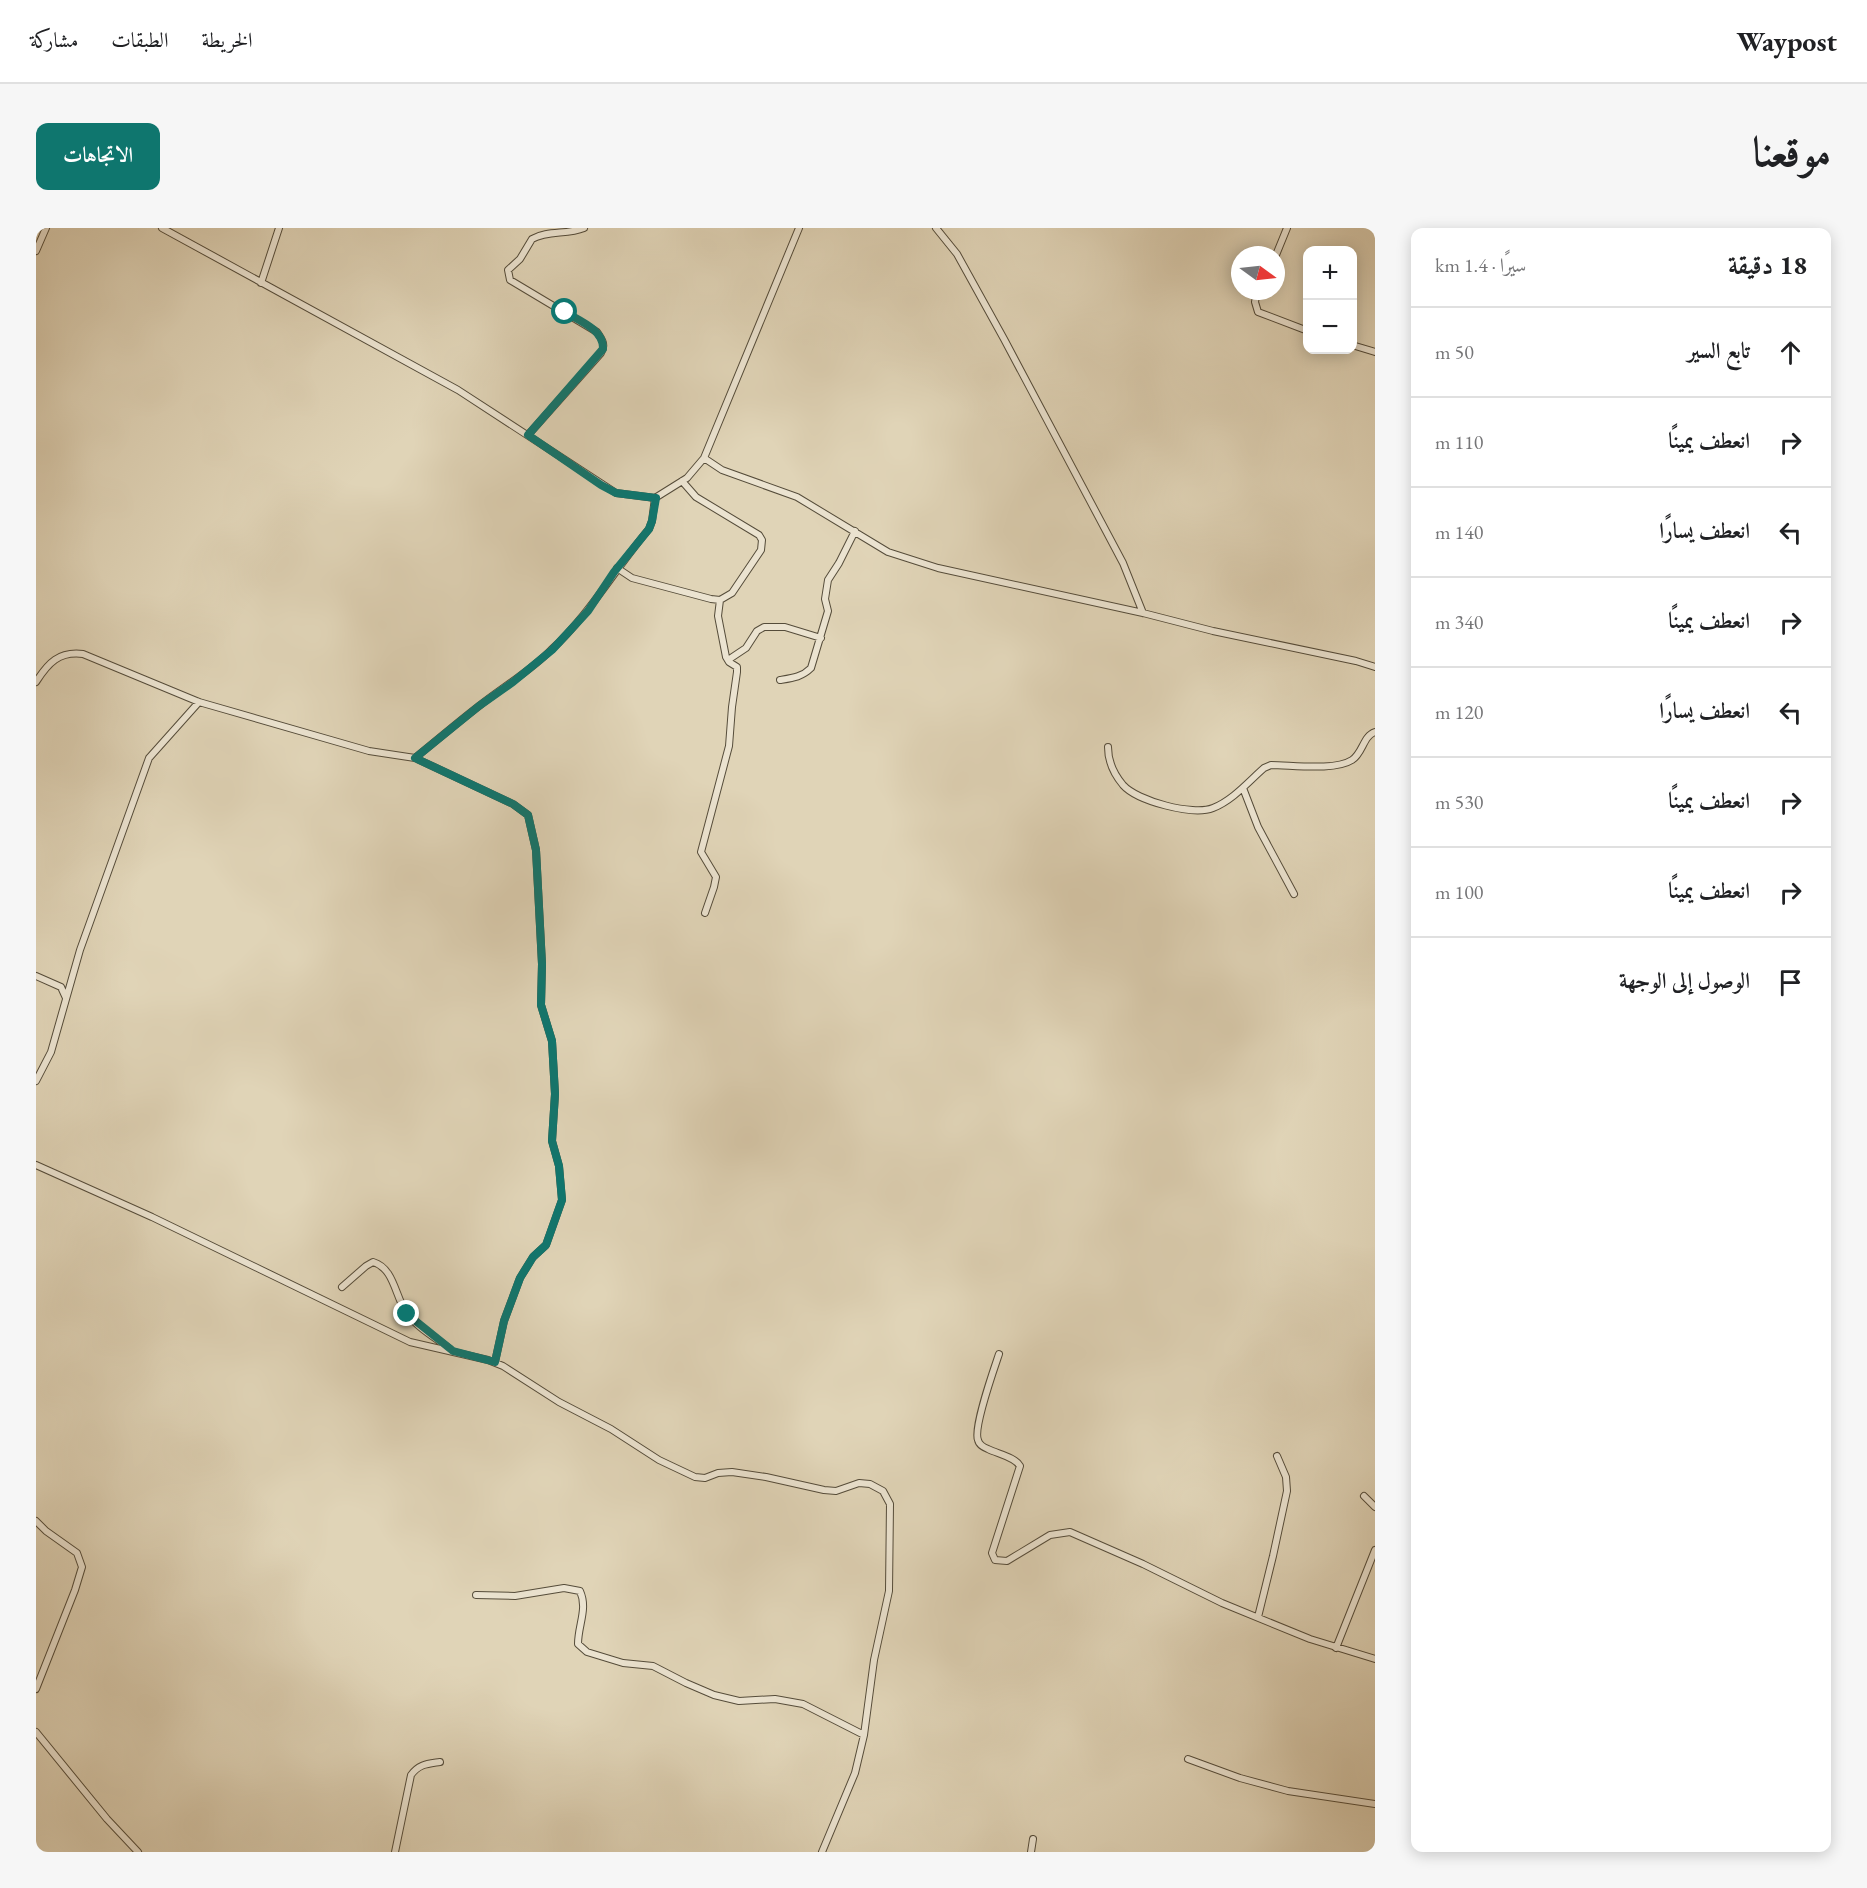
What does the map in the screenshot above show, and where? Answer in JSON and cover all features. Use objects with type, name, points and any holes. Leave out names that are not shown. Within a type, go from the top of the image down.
[{"type":"street","points":[[36,251],[46,228]]},
{"type":"street","points":[[162,228],[458,390],[601,485],[616,493],[656,498],[682,481],[704,458],[799,228]]},
{"type":"street","points":[[261,283],[279,228]]},
{"type":"street","points":[[528,435],[601,353],[604,346],[601,337],[590,328],[510,280],[508,270],[514,262],[520,259],[532,239],[543,235],[575,232],[584,228]]},
{"type":"street","points":[[936,228],[957,255],[1004,339],[1123,563],[1143,613]]},
{"type":"street","points":[[1280,246],[1287,228]]},
{"type":"street","points":[[1255,300],[1258,312],[1303,329]]},
{"type":"street","points":[[1357,346],[1375,352]]},
{"type":"street","points":[[704,458],[722,470],[797,497],[888,552],[938,568],[1375,667]]},
{"type":"street","points":[[617,568],[632,578],[680,592],[720,600],[732,593],[761,550],[762,540],[759,535],[696,497],[682,481]]},
{"type":"street","points":[[415,758],[552,650],[588,611],[617,568],[649,529],[656,498]]},
{"type":"street","points":[[780,680],[796,678],[806,673],[813,662],[828,611],[825,599],[828,580],[855,531]]},
{"type":"street","points":[[705,913],[716,877],[701,852],[729,746],[737,672],[737,668],[728,660],[719,625],[720,600]]},
{"type":"street","points":[[728,660],[746,648],[757,632],[764,627],[785,627],[820,638]]},
{"type":"street","points":[[36,682],[45,668],[57,657],[75,653],[110,664],[199,702],[369,751],[415,758],[528,815],[536,850],[542,964],[541,1005],[552,1041],[555,1094],[552,1141],[559,1166],[562,1200],[546,1245],[533,1257],[520,1278],[504,1321],[495,1362]]},
{"type":"street","points":[[36,1081],[51,1052],[80,950],[148,758],[199,702]]},
{"type":"street","points":[[1108,747],[1111,767],[1123,785],[1133,793],[1152,801],[1203,811],[1226,802],[1264,768],[1271,765],[1329,765],[1353,760],[1361,751],[1367,738],[1375,732]]},
{"type":"street","points":[[1243,788],[1258,827],[1294,894]]},
{"type":"street","points":[[36,976],[61,987],[66,999]]},
{"type":"street","points":[[36,1165],[152,1217],[410,1342],[495,1362],[520,1375],[569,1408],[695,1478],[732,1472],[824,1490],[836,1491],[859,1483],[870,1484],[883,1491],[890,1504],[889,1591],[874,1660],[864,1735],[855,1773],[822,1852]]},
{"type":"street","points":[[342,1287],[366,1266],[374,1262],[380,1264],[388,1271],[407,1314],[453,1351]]},
{"type":"street","points":[[999,1354],[976,1436],[978,1443],[985,1448],[1015,1460],[1020,1466],[992,1553],[995,1560],[1007,1561],[1050,1535],[1070,1532],[1258,1617],[1336,1648],[1375,1659]]},
{"type":"street","points":[[1258,1617],[1274,1556],[1287,1491],[1286,1477],[1278,1456]]},
{"type":"street","points":[[1364,1496],[1375,1507]]},
{"type":"street","points":[[36,1521],[46,1532],[77,1553],[82,1567],[36,1689]]},
{"type":"street","points":[[1336,1648],[1375,1550]]},
{"type":"street","points":[[476,1595],[515,1596],[564,1588],[580,1591],[584,1599],[584,1610],[578,1644],[587,1652],[623,1664],[653,1666],[686,1683],[730,1699],[739,1701],[775,1699],[803,1704],[864,1735]]},
{"type":"street","points":[[36,1732],[107,1820],[138,1852]]},
{"type":"street","points":[[1188,1759],[1240,1778],[1288,1791],[1375,1804]]},
{"type":"street","points":[[395,1852],[411,1775],[416,1768],[424,1764],[440,1762]]},
{"type":"street","points":[[1031,1852],[1033,1839]]},
{"type":"route","points":[[407,1314],[453,1351],[495,1362],[504,1321],[520,1278],[533,1257],[546,1245],[562,1200],[559,1166],[552,1141],[555,1073],[552,1041],[541,1005],[542,964],[536,850],[528,815],[513,804],[415,758],[552,650],[588,611],[614,572],[649,529],[652,521],[656,498],[616,493],[528,435],[603,349],[603,342],[597,333],[565,312]]}]
